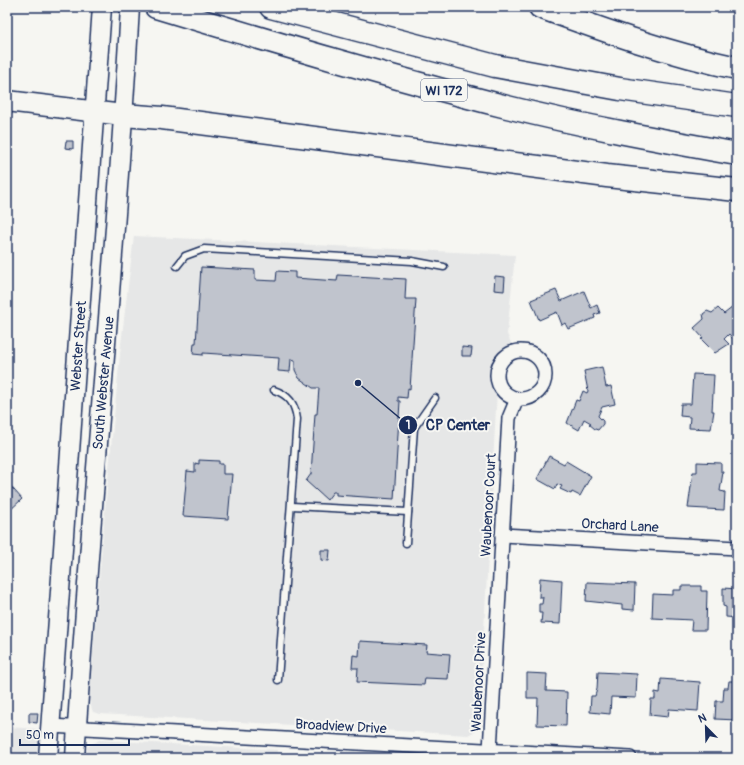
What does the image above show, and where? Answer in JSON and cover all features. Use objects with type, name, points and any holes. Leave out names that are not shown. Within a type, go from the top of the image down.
[{"type":"highway","name":"WI 172","points":[[156,7],[376,72],[508,107],[645,138],[737,154]]},
{"type":"highway","name":"WI 172","points":[[271,7],[495,66],[620,89],[737,106]]},
{"type":"highway","points":[[540,7],[652,46],[737,68]]},
{"type":"highway","points":[[123,115],[162,118],[607,176],[737,190]]},
{"type":"main road","name":"Webster Street","points":[[50,726],[102,7]]},
{"type":"main road","name":"South Webster Avenue","points":[[75,758],[122,159],[123,115],[130,7]]},
{"type":"main road","points":[[7,101],[95,113],[123,115]]},
{"type":"main road","points":[[48,758],[50,726]]},
{"type":"street","name":"Waubenoor Court","points":[[498,615],[509,418],[517,399]]},
{"type":"street","name":"Orchard Lane","points":[[502,535],[737,548]]},
{"type":"street","name":"Waubenoor Drive","points":[[490,750],[498,615]]},
{"type":"street","name":"Broadview Drive","points":[[50,726],[490,750],[524,755],[630,758]]},
{"type":"lane","points":[[177,266],[185,256],[204,249],[412,261],[444,267]]},
{"type":"lane","points":[[274,390],[289,398],[295,408],[297,419],[292,506],[278,680]]},
{"type":"lane","points":[[406,543],[414,428],[435,398]]},
{"type":"lane","points":[[292,506],[408,512]]},
{"type":"shaded area","points":[[134,236],[515,255],[507,334],[512,345],[501,351],[493,367],[493,380],[497,390],[479,723],[476,731],[468,735],[100,714],[93,712],[89,700],[105,510],[121,344]]},
{"type":"shaded area","points":[[7,727],[41,729],[39,758],[7,758]]},
{"type":"shaded area","points":[[99,740],[277,750],[276,758],[84,758],[87,747]]},
{"type":"building","points":[[66,141],[73,141],[73,149],[65,148]]},
{"type":"building","points":[[201,267],[255,270],[255,280],[276,281],[277,271],[295,272],[295,278],[337,281],[338,275],[406,279],[405,299],[416,299],[410,389],[408,388],[407,398],[398,397],[398,401],[400,401],[394,499],[336,495],[336,492],[333,492],[327,500],[306,481],[311,474],[315,414],[317,414],[319,388],[313,388],[299,378],[295,370],[295,360],[291,359],[290,372],[278,371],[279,358],[203,353],[203,355],[193,354],[194,343],[196,343]]},
{"type":"building","points":[[495,276],[505,277],[504,291],[494,290]]},
{"type":"building","points":[[556,290],[561,301],[584,291],[591,308],[597,305],[600,313],[594,315],[595,318],[568,329],[565,323],[562,325],[557,312],[539,320],[531,300]]},
{"type":"building","points":[[733,307],[737,311],[737,340],[735,341],[729,334],[724,339],[729,344],[715,353],[701,339],[703,338],[694,328],[704,319],[703,314],[707,311],[712,313],[718,308],[724,314]]},
{"type":"building","points":[[462,347],[472,348],[471,356],[462,356]]},
{"type":"building","points":[[602,367],[606,387],[611,386],[615,404],[602,407],[598,416],[603,421],[603,424],[598,430],[584,419],[579,430],[567,423],[576,400],[579,401],[583,391],[587,393],[588,391],[584,371]]},
{"type":"building","points":[[693,374],[714,375],[712,411],[714,411],[711,429],[689,428],[690,417],[680,416],[681,404],[691,404]]},
{"type":"building","points":[[549,456],[564,464],[566,461],[591,476],[580,496],[560,489],[562,486],[557,484],[555,489],[537,479]]},
{"type":"building","points":[[199,460],[219,461],[219,464],[223,464],[223,474],[232,474],[228,519],[183,516],[187,471],[195,472],[195,463],[199,464]]},
{"type":"building","points":[[697,462],[721,463],[721,472],[723,472],[720,491],[725,492],[724,510],[688,508],[693,472],[697,472]]},
{"type":"building","points":[[7,482],[22,499],[7,513]]},
{"type":"building","points":[[321,550],[330,550],[329,561],[321,560]]},
{"type":"building","points":[[540,578],[562,580],[560,624],[541,623],[542,613],[539,613],[539,604],[542,604],[543,597],[539,597]]},
{"type":"building","points":[[587,582],[635,584],[634,610],[622,609],[622,605],[586,601]]},
{"type":"building","points":[[681,586],[701,586],[701,591],[707,591],[706,630],[691,630],[692,620],[652,618],[653,594],[673,595],[673,590],[681,590]]},
{"type":"building","points":[[723,588],[737,589],[737,618],[726,617],[726,607],[723,606]]},
{"type":"building","points":[[360,641],[427,645],[426,652],[450,654],[448,679],[425,678],[424,685],[357,682],[358,668],[352,668],[353,655],[359,656]]},
{"type":"building","points":[[598,672],[637,674],[636,698],[611,697],[610,714],[590,712],[591,696],[595,696],[597,689]]},
{"type":"building","points":[[527,673],[547,674],[546,691],[567,692],[566,726],[537,725],[538,698],[527,698]]},
{"type":"building","points":[[661,679],[700,682],[698,711],[669,709],[668,717],[650,715],[651,699],[655,699],[655,692],[660,693]]},
{"type":"building","points":[[729,681],[737,681],[737,720],[715,719],[716,701],[723,701],[724,688],[728,688]]},
{"type":"building","points":[[29,713],[38,713],[37,723],[29,722]]},
{"type":"place","name":"CP Center","points":[[358,383]]}]
